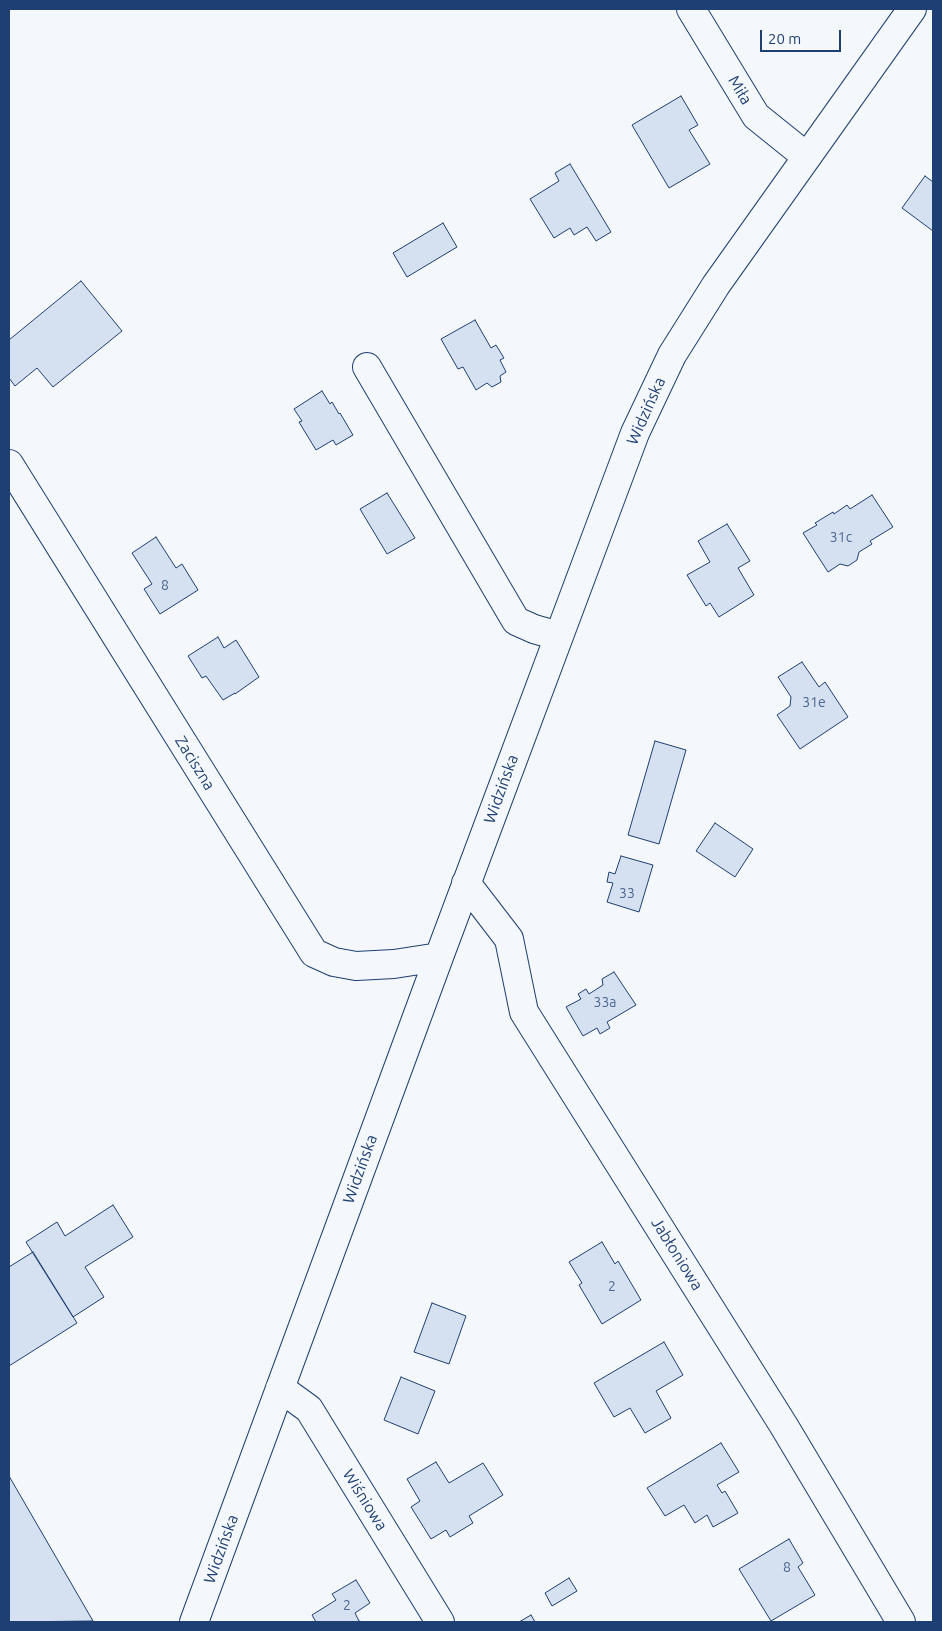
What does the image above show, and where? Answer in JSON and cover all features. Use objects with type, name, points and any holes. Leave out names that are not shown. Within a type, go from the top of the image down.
[{"type":"street","name":"Miła","points":[[691,9],[756,116],[807,157]]},
{"type":"street","name":"Widzińska","points":[[194,1622],[438,957],[635,433],[672,355],[716,285],[912,9]]},
{"type":"street","points":[[367,367],[516,621],[558,636]]},
{"type":"street","name":"Zaciszna","points":[[9,464],[314,953],[334,962],[356,966],[394,964],[438,957]]},
{"type":"street","name":"Jabłoniowa","points":[[466,883],[509,939],[524,1012],[784,1426],[901,1622]]},
{"type":"street","name":"Wiśniowa","points":[[280,1388],[309,1409],[440,1622]]},
{"type":"building","points":[[681,96],[698,125],[689,130],[710,164],[669,188],[632,125]]},
{"type":"building","points":[[570,164],[611,232],[596,241],[587,227],[574,235],[570,228],[554,238],[530,199],[559,181],[555,173]]},
{"type":"building","points":[[925,176],[933,182],[933,231],[902,208]]},
{"type":"building","points":[[443,223],[457,247],[407,277],[393,253]]},
{"type":"building","points":[[81,281],[122,331],[53,387],[37,368],[15,386],[9,378],[9,340]]},
{"type":"building","points":[[475,320],[491,348],[496,345],[504,358],[500,360],[506,372],[500,376],[501,382],[492,387],[487,383],[476,390],[463,367],[458,369],[441,339]]},
{"type":"building","points":[[322,391],[330,404],[332,402],[340,413],[353,435],[336,445],[333,440],[316,450],[299,422],[302,421],[294,409]]},
{"type":"building","points":[[387,493],[415,538],[387,554],[360,509]]},
{"type":"building","points":[[872,495],[893,527],[870,541],[872,544],[859,552],[857,560],[848,566],[840,564],[828,572],[803,533],[833,512],[834,514],[847,505],[850,509]]},
{"type":"building","points":[[727,524],[750,561],[738,568],[754,595],[719,617],[710,603],[706,606],[687,575],[710,562],[698,541]]},
{"type":"building","points":[[156,537],[176,568],[182,564],[198,590],[160,614],[144,589],[152,584],[132,553]]},
{"type":"building","points":[[218,637],[224,648],[236,640],[259,677],[223,700],[206,676],[202,678],[188,656]]},
{"type":"building","points":[[802,662],[819,687],[825,682],[848,717],[800,749],[777,715],[790,706],[791,697],[778,677]]},
{"type":"building","points":[[655,741],[686,750],[659,844],[628,835]]},
{"type":"building","points":[[715,823],[753,849],[735,877],[696,851]]},
{"type":"building","points":[[621,856],[653,865],[639,912],[607,902],[613,883],[607,882],[609,872],[615,874]]},
{"type":"building","points":[[614,972],[636,1005],[607,1022],[610,1028],[600,1034],[597,1028],[583,1036],[566,1007],[581,999],[578,994],[586,989],[589,994],[603,985],[602,979]]},
{"type":"building","points":[[113,1205],[133,1237],[85,1267],[104,1297],[73,1317],[26,1242],[57,1222],[65,1236]]},
{"type":"building","points":[[602,1242],[615,1264],[618,1261],[641,1300],[602,1324],[579,1285],[582,1283],[569,1262]]},
{"type":"building","points":[[33,1252],[77,1323],[9,1366],[9,1267]]},
{"type":"building","points":[[432,1303],[466,1316],[449,1364],[414,1352]]},
{"type":"building","points":[[664,1342],[683,1375],[656,1391],[671,1418],[645,1433],[630,1408],[614,1417],[594,1383]]},
{"type":"building","points":[[401,1377],[435,1391],[418,1434],[384,1420]]},
{"type":"building","points":[[721,1443],[739,1472],[717,1485],[722,1493],[725,1491],[738,1513],[713,1527],[707,1515],[695,1523],[684,1505],[665,1516],[647,1488]]},
{"type":"building","points":[[436,1462],[449,1483],[483,1463],[503,1495],[469,1516],[473,1523],[450,1537],[446,1530],[431,1539],[411,1507],[420,1501],[407,1479]]},
{"type":"building","points":[[9,1476],[93,1621],[9,1622]]},
{"type":"building","points":[[789,1539],[803,1563],[798,1567],[815,1595],[771,1621],[739,1569]]},
{"type":"building","points":[[569,1578],[577,1591],[552,1606],[545,1593]]},
{"type":"building","points":[[356,1580],[370,1603],[355,1613],[359,1621],[363,1622],[316,1622],[312,1615],[336,1600],[332,1594]]},
{"type":"building","points":[[531,1615],[535,1622],[519,1622]]}]
